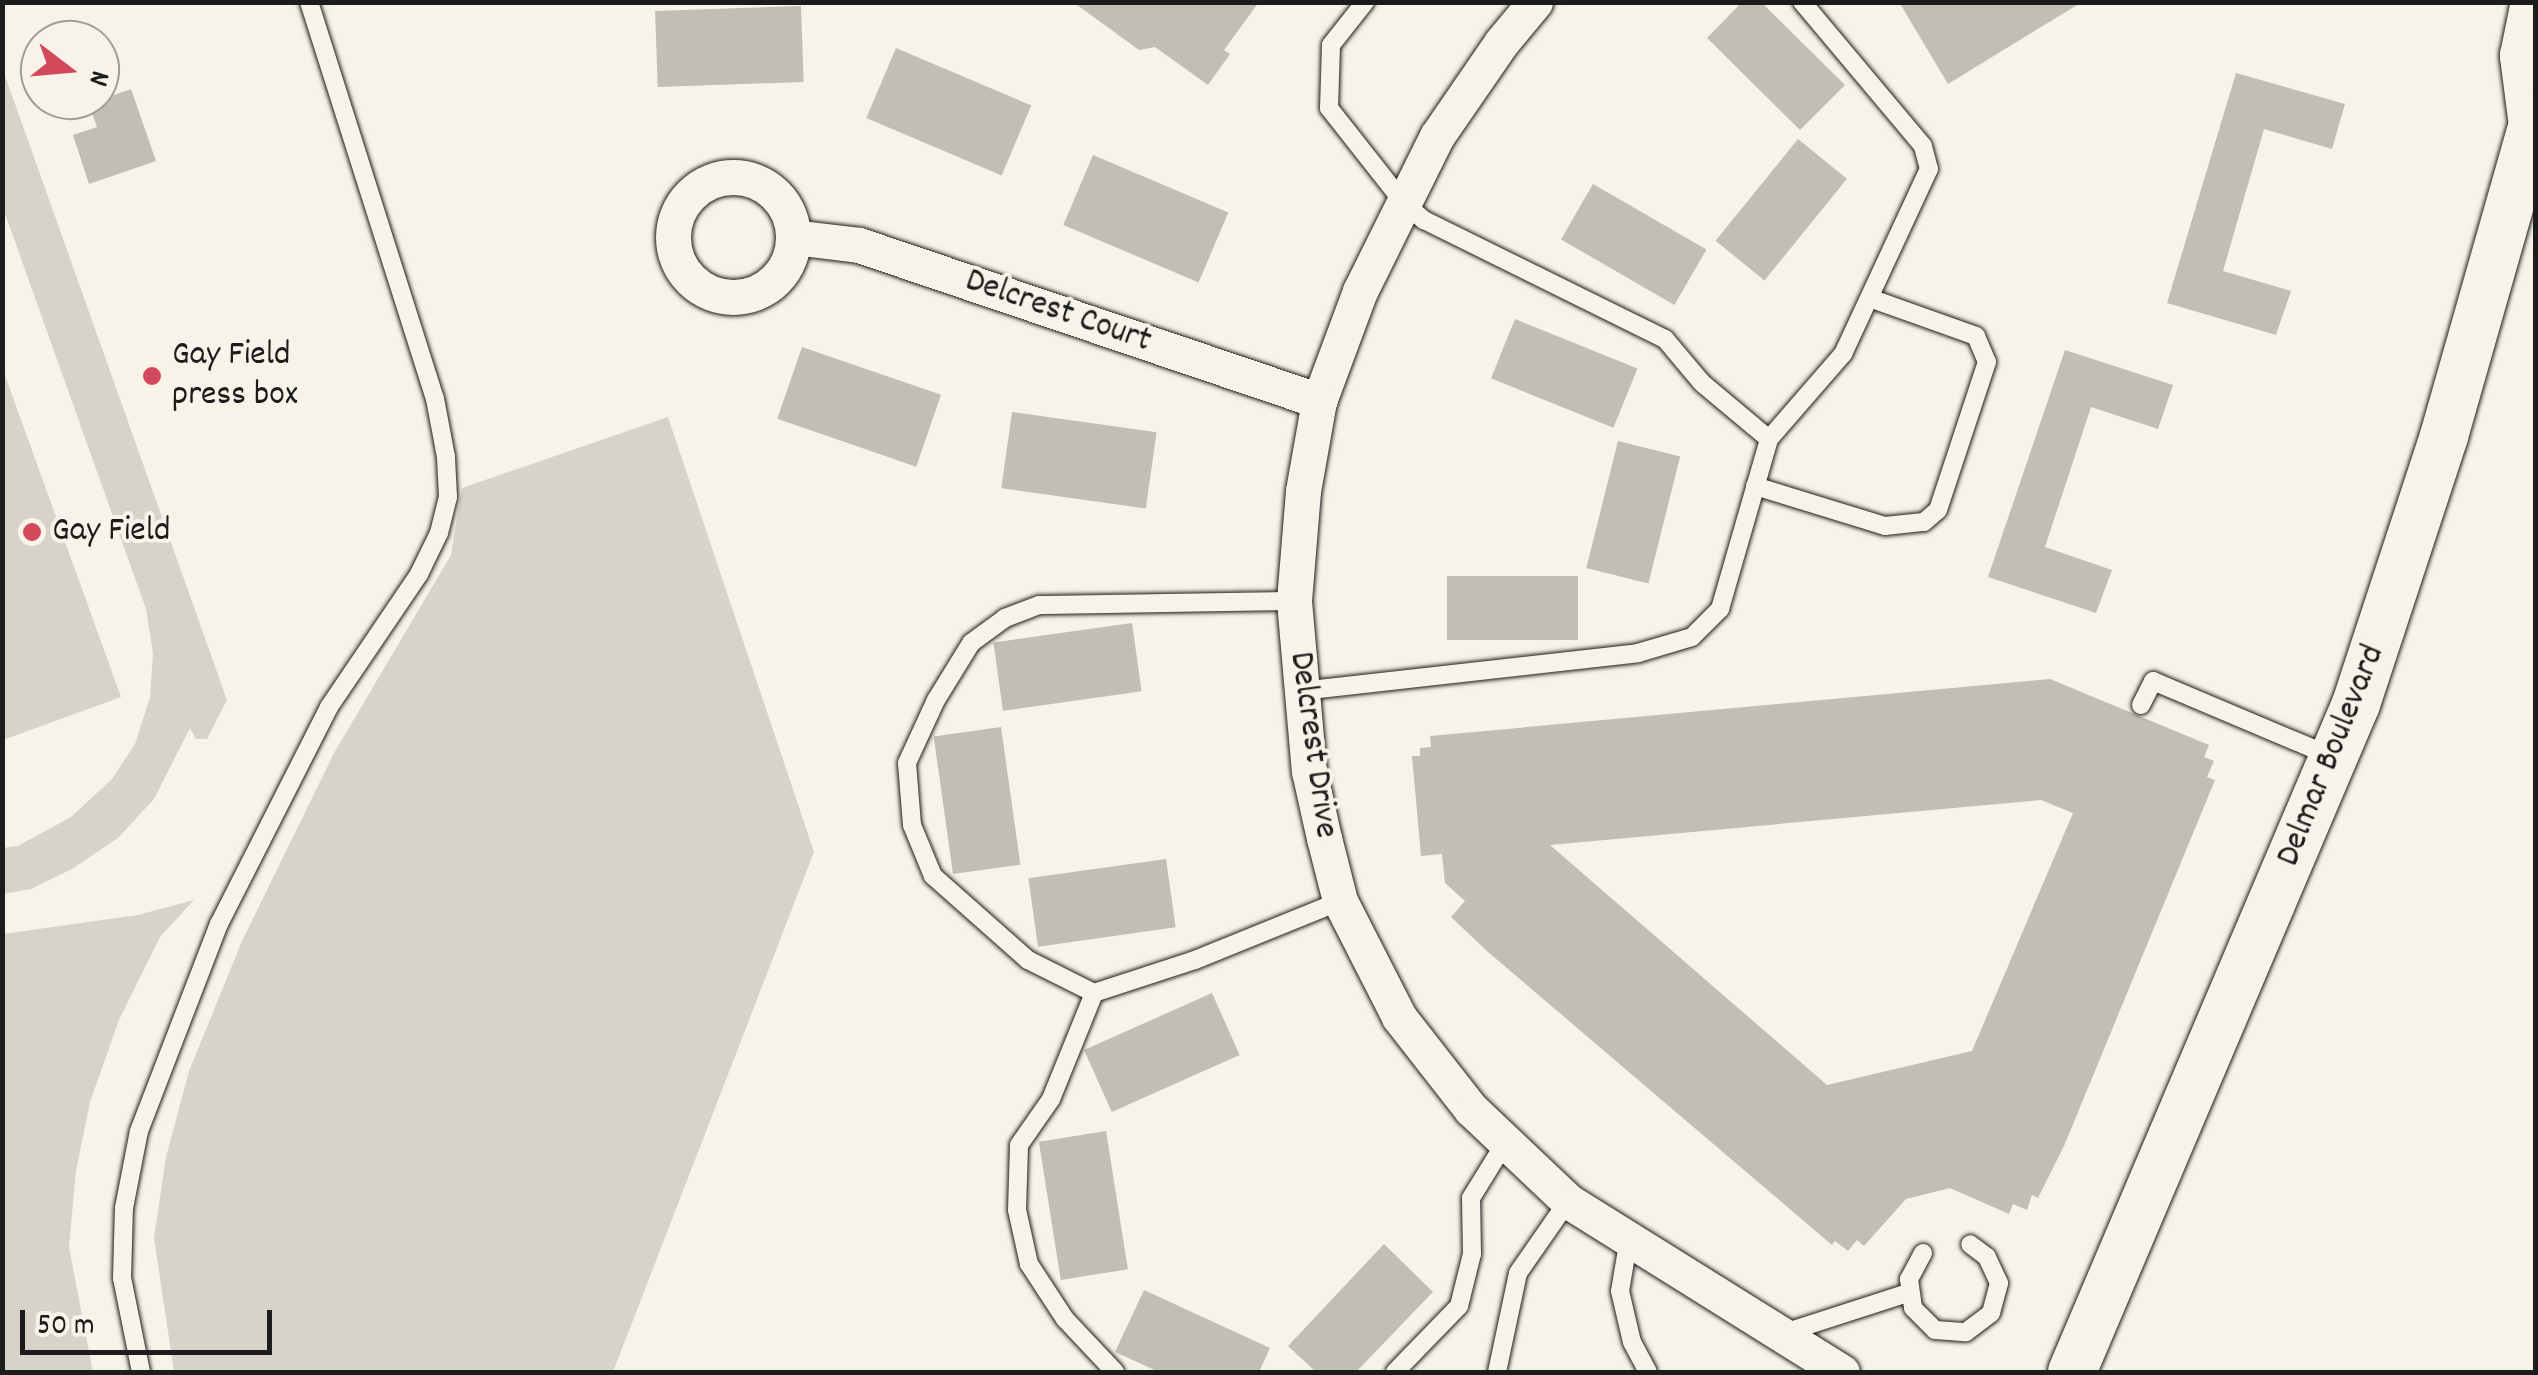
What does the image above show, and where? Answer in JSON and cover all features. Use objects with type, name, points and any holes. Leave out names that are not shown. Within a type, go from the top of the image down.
[{"type":"main road","name":"Delmar Boulevard","points":[[2072,1372],[2334,758],[2409,549],[2522,202],[2534,116],[2524,56],[2536,2]]},
{"type":"street","name":"Delcrest Drive","points":[[1536,2],[1501,43],[1437,136],[1360,291],[1320,401],[1304,491],[1294,601],[1309,771],[1340,901],[1399,1017],[1471,1108],[1568,1200],[1842,1372]]},
{"type":"street","name":"Delcrest Court","points":[[793,238],[859,245],[1320,401]]},
{"type":"lane","points":[[140,1372],[122,1278],[124,1208],[139,1131],[219,924],[329,706],[419,574],[439,533],[448,498],[446,458],[435,398],[309,2]]},
{"type":"lane","points":[[1365,2],[1331,45],[1329,108],[1403,202],[1424,220],[1665,339],[1702,383],[1769,439]]},
{"type":"lane","points":[[1301,692],[1638,653],[1692,637],[1720,610],[1769,439],[1843,354],[1930,169],[1923,146],[1802,2]]},
{"type":"lane","points":[[1756,486],[1886,526],[1924,522],[1938,510],[1987,362],[1976,336],[1872,299]]},
{"type":"lane","points":[[1294,601],[1039,605],[1004,618],[971,642],[936,700],[908,763],[912,825],[933,876],[1028,960],[1094,993],[1195,960],[1340,901]]},
{"type":"lane","points":[[2141,704],[2153,682],[2334,758]]},
{"type":"lane","points":[[1094,993],[1051,1100],[1019,1145],[1017,1210],[1029,1264],[1065,1318],[1115,1372]]},
{"type":"lane","points":[[1395,1372],[1459,1306],[1472,1254],[1471,1198],[1505,1142]]},
{"type":"lane","points":[[1497,1372],[1518,1273],[1568,1200]]},
{"type":"lane","points":[[1629,1238],[1620,1291],[1632,1342],[1648,1372]]},
{"type":"lane","points":[[1923,1253],[1914,1265],[1908,1293],[1922,1321],[1935,1330],[1966,1332],[1991,1313],[1999,1283],[1987,1257],[1970,1244]]},
{"type":"lane","points":[[1784,1333],[1908,1293]]},
{"type":"shaded area","points":[[3,70],[227,700],[207,739],[196,739],[190,728],[154,799],[118,838],[72,869],[31,889],[3,894],[3,848],[18,846],[71,817],[112,779],[135,744],[150,697],[153,653],[146,609],[3,208]]},
{"type":"shaded area","name":"Gay Field","points":[[2,367],[121,697],[3,740],[2,740]]},
{"type":"shaded area","points":[[668,417],[814,852],[613,1372],[174,1372],[154,1238],[166,1157],[189,1071],[242,941],[334,753],[451,555],[462,488]]},
{"type":"shaded area","points":[[194,900],[160,937],[119,1020],[90,1102],[76,1171],[69,1247],[93,1372],[3,1372],[3,934],[138,915]]},
{"type":"building","points":[[1073,2],[1259,2],[1224,50],[1230,54],[1208,85],[1155,47],[1139,50]]},
{"type":"building","points":[[1742,2],[1761,2],[1845,85],[1800,130],[1707,38]]},
{"type":"building","points":[[1899,2],[2082,2],[1948,84]]},
{"type":"building","points":[[801,6],[804,82],[658,87],[655,11]]},
{"type":"building","points":[[896,48],[1031,105],[1002,175],[866,118]]},
{"type":"building","points":[[2236,73],[2345,104],[2332,149],[2264,129],[2223,271],[2291,291],[2276,335],[2167,303]]},
{"type":"building","points":[[131,89],[156,161],[89,184],[73,135],[97,127],[95,120],[120,120],[120,93]]},
{"type":"building","points":[[1798,139],[1847,179],[1765,280],[1716,241]]},
{"type":"building","points":[[1093,155],[1228,212],[1199,282],[1063,225]]},
{"type":"building","points":[[1593,184],[1706,250],[1674,305],[1561,239]]},
{"type":"building","points":[[1515,319],[1637,368],[1613,428],[1491,378]]},
{"type":"building","points":[[802,347],[941,395],[916,467],[777,419]]},
{"type":"building","points":[[2065,350],[2173,385],[2158,429],[2091,407],[2045,547],[2112,570],[2096,613],[1988,577]]},
{"type":"building","points":[[1012,412],[1157,432],[1146,509],[1001,488]]},
{"type":"building","points":[[1618,441],[1680,456],[1648,584],[1586,568]]},
{"type":"building","points":[[1447,576],[1578,576],[1578,640],[1447,640]]},
{"type":"building","points":[[1132,623],[1142,691],[1003,711],[993,642]]},
{"type":"building","points":[[2050,679],[2209,745],[2204,757],[2214,761],[2207,777],[2215,780],[2064,1146],[2038,1198],[2032,1195],[2027,1210],[2013,1204],[2009,1214],[1950,1188],[1906,1199],[1864,1246],[1857,1240],[1848,1251],[1835,1241],[1832,1245],[1451,917],[1465,901],[1445,883],[1442,854],[1421,856],[1412,756],[1420,756],[1420,748],[1431,747],[1430,736]],"holes":[[[2041,800],[2073,813],[1972,1051],[1827,1085],[1550,845]]]},
{"type":"building","points":[[1001,727],[1020,865],[953,874],[934,736]]},
{"type":"building","points":[[1166,859],[1176,927],[1038,947],[1028,878]]},
{"type":"building","points":[[1212,993],[1240,1055],[1112,1112],[1084,1050]]},
{"type":"building","points":[[1106,1131],[1128,1269],[1061,1280],[1039,1142]]},
{"type":"building","points":[[1384,1244],[1433,1292],[1356,1372],[1316,1372],[1288,1346]]},
{"type":"building","points":[[1144,1290],[1270,1348],[1259,1372],[1159,1372],[1115,1352]]},
{"type":"place","name":"Gay Field press box","points":[[152,376]]},
{"type":"place","name":"Gay Field","points":[[32,532]]}]
